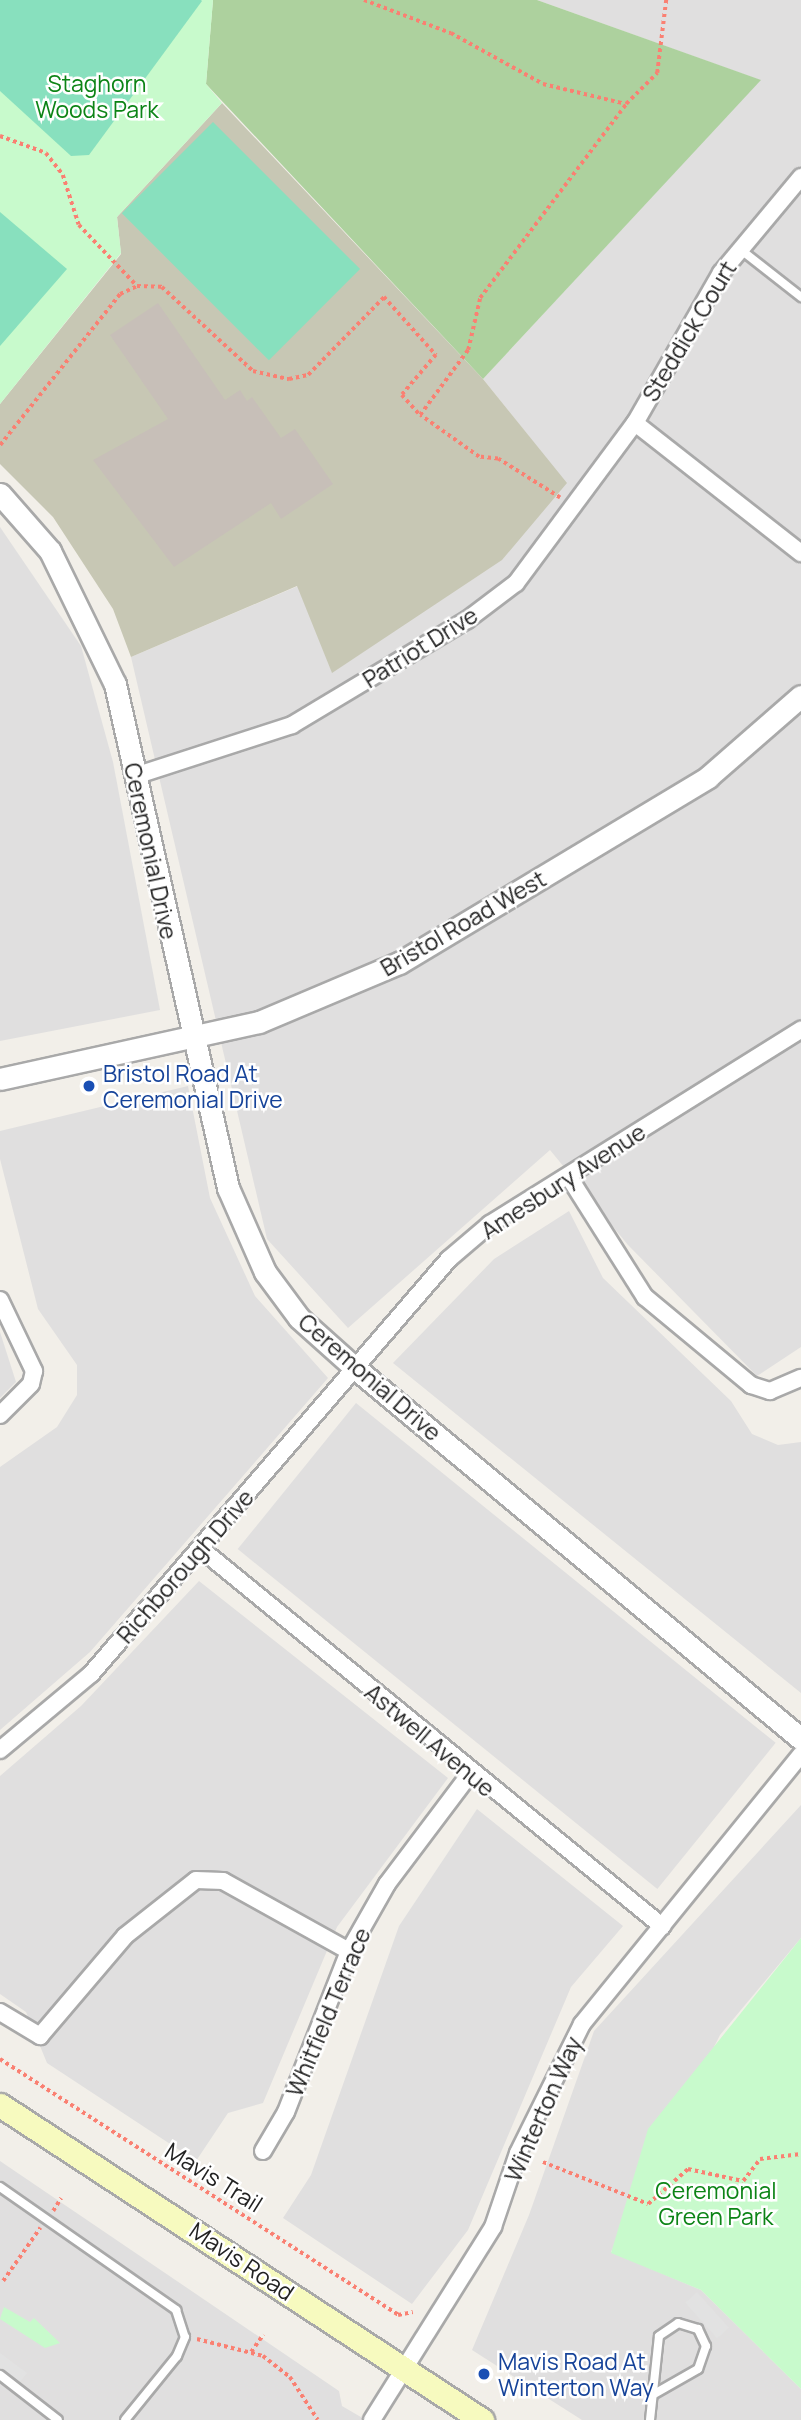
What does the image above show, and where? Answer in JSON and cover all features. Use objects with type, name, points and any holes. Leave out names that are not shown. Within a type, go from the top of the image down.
[{"type":"main road","name":"Mavis Road","points":[[0,2105],[482,2420]]},
{"type":"street","name":"Steddick Court","points":[[635,423],[740,249],[801,177]]},
{"type":"street","name":"Patriot Drive","points":[[135,776],[292,725],[362,684],[516,583],[577,508],[635,423]]},
{"type":"street","points":[[635,423],[801,553]]},
{"type":"street","name":"Ceremonial Drive","points":[[1,497],[50,551],[92,630],[115,684],[191,1040],[242,1226],[299,1318],[355,1368],[801,1739]]},
{"type":"street","name":"Bristol Road West","points":[[0,1080],[191,1040],[259,1022],[399,963],[708,777],[801,696]]},
{"type":"street","name":"Amesbury Avenue","points":[[355,1368],[449,1259],[490,1224],[801,1030]]},
{"type":"street","points":[[569,1177],[645,1297],[751,1385],[770,1391],[801,1378]]},
{"type":"street","points":[[0,1300],[34,1371],[31,1384],[0,1415]]},
{"type":"street","name":"Richborough Drive","points":[[0,1749],[91,1674],[355,1368]]},
{"type":"street","name":"Astwell Avenue","points":[[201,1549],[470,1774],[662,1926]]},
{"type":"street","name":"Winterton Way","points":[[372,2420],[406,2371],[494,2227],[518,2153],[582,2024],[801,1755]]},
{"type":"street","name":"Whitfield Terrace","points":[[263,2151],[286,2112],[349,1951],[387,1884],[470,1774]]},
{"type":"street","points":[[0,2012],[40,2036],[125,1936],[196,1881],[223,1881],[349,1951]]},
{"type":"lane","points":[[740,249],[801,297]]},
{"type":"lane","points":[[0,2187],[176,2310],[185,2337],[125,2420]]},
{"type":"lane","points":[[650,2420],[659,2336],[678,2323],[698,2329],[706,2355],[698,2369],[654,2394]]},
{"type":"lane","points":[[0,2375],[58,2420]]},
{"type":"path","points":[[364,0],[452,33],[543,84],[626,104]]},
{"type":"path","points":[[420,415],[468,351],[480,298],[626,104],[657,73],[666,0]]},
{"type":"path","points":[[0,136],[46,153],[63,175],[79,225],[138,286]]},
{"type":"path","points":[[0,445],[120,294],[138,286],[162,287],[253,370],[289,379],[308,375],[384,297],[436,355],[402,395],[420,415],[479,457],[498,459],[577,508]]},
{"type":"path","name":"Mavis Trail","points":[[0,2059],[398,2315],[413,2312]]},
{"type":"path","points":[[543,2162],[648,2204],[688,2169],[743,2181],[760,2158],[801,2154]]},
{"type":"path","points":[[3,2281],[61,2198]]},
{"type":"path","points":[[251,2352],[263,2335]]},
{"type":"path","points":[[185,2337],[251,2352],[290,2377],[318,2420]]},
{"type":"shaded area","points":[[537,0],[801,0],[801,1347],[757,1376],[628,1245],[550,1150],[348,1328],[267,1239],[131,657],[298,586],[332,672],[566,483],[483,379],[760,80]]},
{"type":"shaded area","points":[[222,103],[483,379],[567,483],[502,560],[332,673],[297,586],[131,657],[113,609],[53,517],[0,464],[0,404],[121,254],[117,217]]},
{"type":"shaded area","points":[[0,527],[81,646],[113,762],[160,1010],[0,1041]]},
{"type":"shaded area","points":[[188,1086],[210,1198],[255,1296],[328,1378],[90,1652],[0,1730],[0,1467],[57,1427],[77,1395],[77,1365],[38,1309],[0,1159],[0,1131]]},
{"type":"shaded area","points":[[569,1211],[603,1278],[731,1401],[752,1434],[778,1445],[801,1442],[801,1693],[393,1363],[494,1259]]},
{"type":"shaded area","points":[[0,1332],[16,1382],[0,1398]]},
{"type":"shaded area","points":[[356,1403],[776,1743],[657,1889],[238,1549]]},
{"type":"shaded area","points":[[199,1581],[448,1778],[337,1927],[263,2103],[228,2113],[196,2161],[47,2063],[26,2012],[0,1994],[0,1776],[81,1706]]},
{"type":"shaded area","points":[[801,1805],[801,1938],[720,2035],[611,2252],[701,2290],[801,2389],[801,2420],[582,2420],[472,2350],[529,2215],[594,2031]]},
{"type":"shaded area","points":[[477,1809],[623,1926],[571,1987],[468,2230],[412,2304],[283,2218],[311,2175],[399,1926]]},
{"type":"shaded area","points":[[0,2161],[339,2391],[342,2406],[366,2420],[0,2420]]},
{"type":"shaded area","points":[[697,2292],[729,2328],[717,2338],[685,2303]]},
{"type":"shaded area","points":[[0,2353],[27,2373],[19,2383],[0,2368]]},
{"type":"green space","name":"Staghorn Woods Park","points":[[0,0],[213,0],[206,84],[222,103],[117,217],[121,253],[0,404]]},
{"type":"green space","points":[[0,0],[202,1],[89,155],[71,156],[0,91]]},
{"type":"green space","points":[[213,0],[537,0],[761,80],[483,379],[206,84]]},
{"type":"green space","points":[[213,122],[360,269],[269,360],[122,213]]},
{"type":"green space","points":[[0,212],[67,269],[0,346]]},
{"type":"green space","name":"Ceremonial Green Park","points":[[801,1938],[801,2389],[701,2290],[611,2253],[648,2129]]},
{"type":"green space","points":[[4,2307],[30,2322],[34,2318],[60,2343],[45,2348],[0,2319]]},
{"type":"building","points":[[158,303],[225,400],[240,390],[247,401],[252,397],[281,438],[295,429],[333,484],[281,519],[271,503],[174,567],[93,460],[168,419],[110,335]]},
{"type":"place","name":"Bristol Road At Ceremonial Drive","points":[[89,1086]]},
{"type":"place","name":"Mavis Road At Winterton Way","points":[[484,2374]]}]
